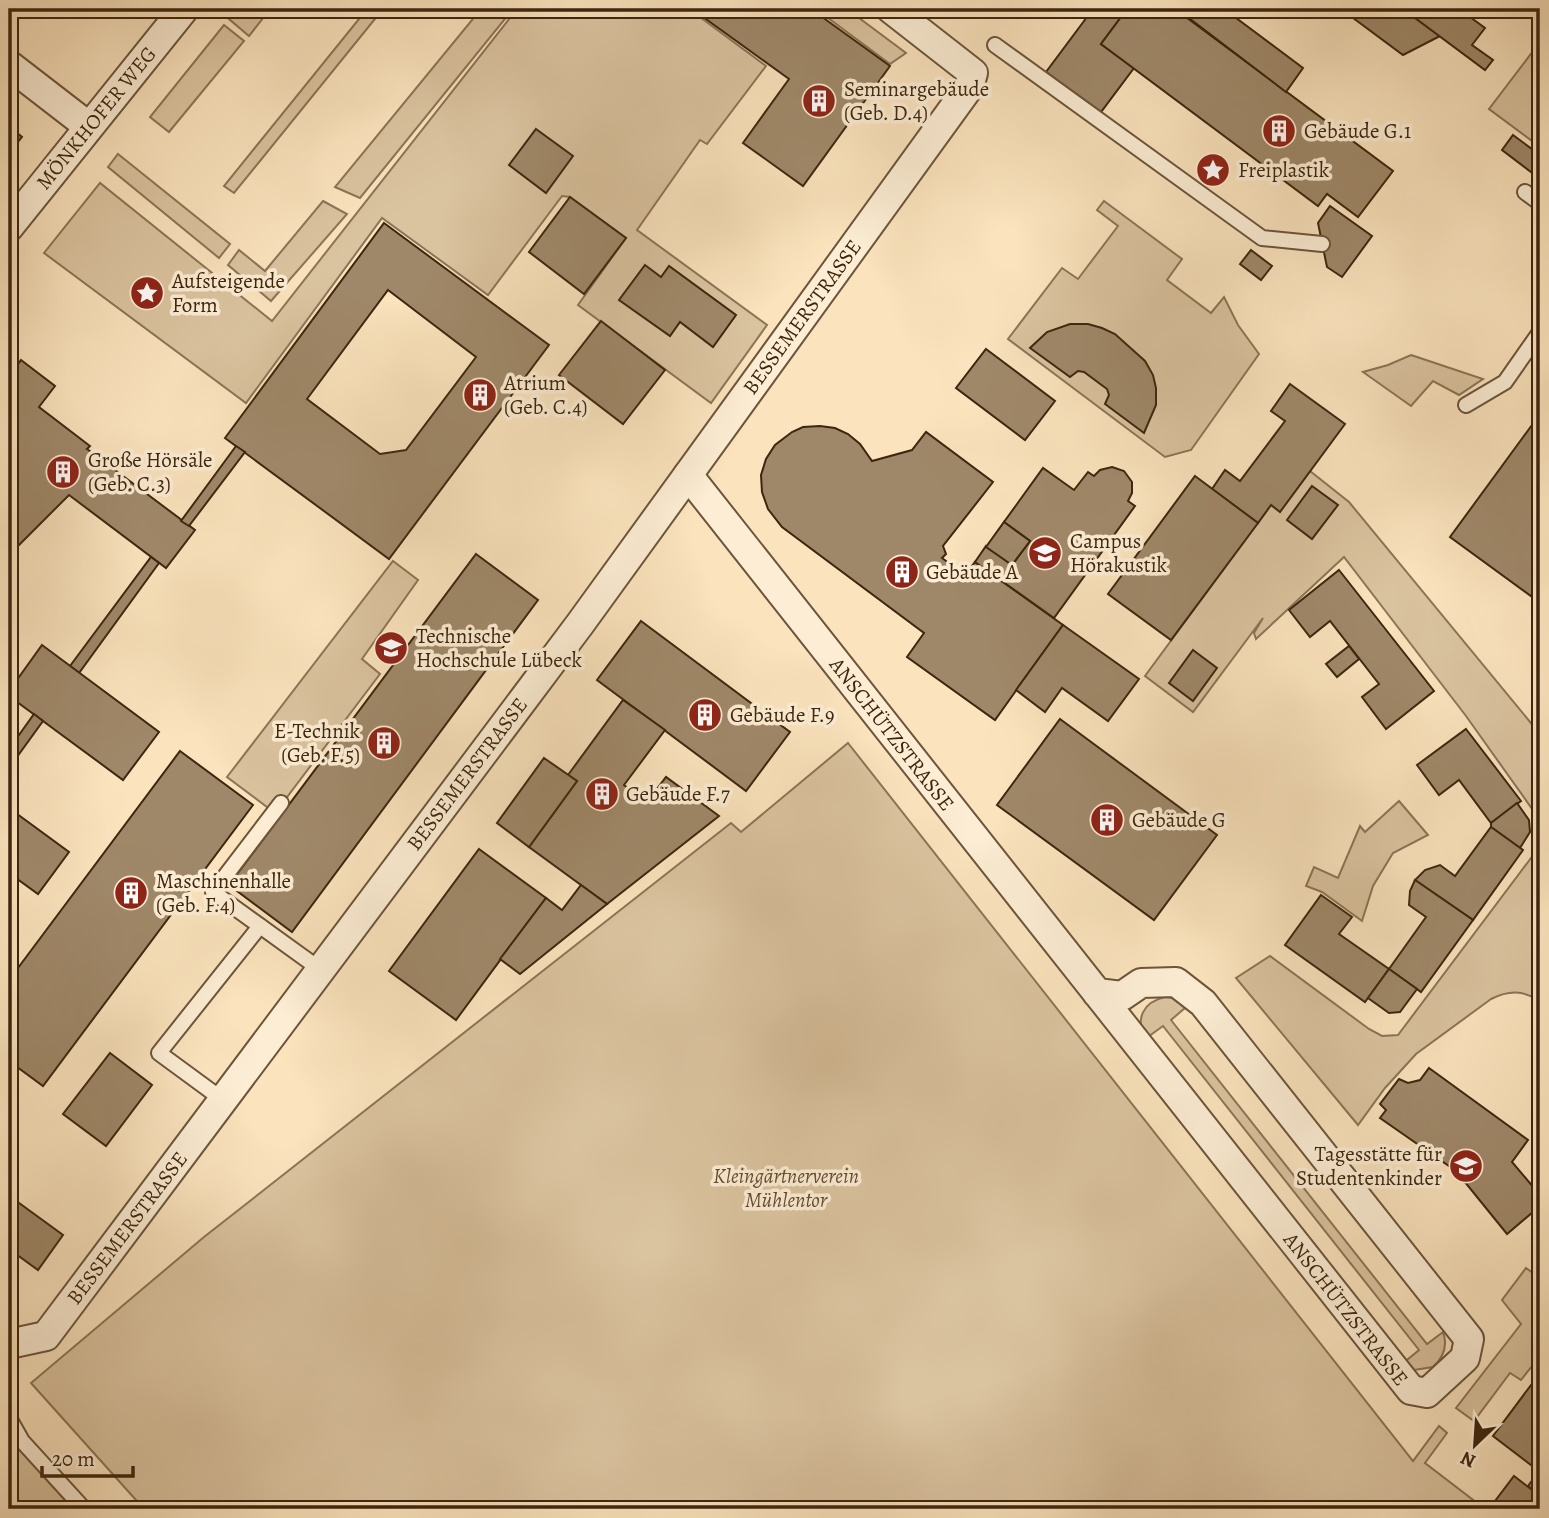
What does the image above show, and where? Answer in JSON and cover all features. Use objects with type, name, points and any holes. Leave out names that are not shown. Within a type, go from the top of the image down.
[{"type":"street","name":"MÖNKHOFER WEG","points":[[9,227],[184,9]]},
{"type":"street","name":"BESSEMERSTRASSE","points":[[9,1344],[46,1336],[580,624],[970,87],[973,73],[891,9]]},
{"type":"street","points":[[9,65],[88,126]]},
{"type":"street","name":"ANSCHÜTZSTRASSE","points":[[688,475],[1097,993],[1411,1390],[1427,1393],[1465,1358],[1469,1339],[1203,1003],[1176,982],[1141,983],[1122,996],[1097,993]]},
{"type":"lane","points":[[995,45],[1262,238],[1322,244]]},
{"type":"lane","points":[[1524,192],[1540,203]]},
{"type":"lane","points":[[1466,405],[1505,382],[1540,332]]},
{"type":"lane","points":[[281,803],[213,892],[321,970]]},
{"type":"lane","points":[[223,1100],[159,1053],[260,926]]},
{"type":"lane","points":[[9,1418],[22,1441],[83,1509]]},
{"type":"green space","points":[[237,9],[270,9],[249,36],[229,19]]},
{"type":"green space","points":[[367,9],[383,9],[234,193],[224,186]]},
{"type":"green space","points":[[481,9],[513,9],[360,198],[335,187]]},
{"type":"green space","points":[[517,9],[689,9],[766,66],[707,144],[700,140],[637,230],[767,325],[711,403],[578,305],[626,238],[570,197],[562,196],[488,295],[382,218],[246,403],[44,253],[100,183],[272,321]]},
{"type":"green space","points":[[816,9],[847,9],[906,53],[890,64]]},
{"type":"green space","points":[[224,25],[244,41],[169,132],[150,117]]},
{"type":"green space","points":[[1540,42],[1540,147],[1489,109]]},
{"type":"green space","points":[[118,154],[230,244],[219,258],[108,167]]},
{"type":"green space","points":[[323,201],[347,214],[271,301],[228,265],[239,250],[265,271]]},
{"type":"green space","points":[[1104,201],[1182,259],[1167,280],[1211,313],[1224,297],[1238,325],[1259,354],[1191,450],[1165,457],[1008,339],[1062,268],[1078,279],[1118,226],[1097,210]]},
{"type":"green space","points":[[1411,355],[1483,379],[1459,395],[1433,381],[1411,406],[1363,372]]},
{"type":"green space","points":[[1310,471],[1349,502],[1540,734],[1540,820],[1466,716],[1344,557],[1256,639],[1254,633],[1263,618],[1193,712],[1145,676],[1271,505],[1280,511]]},
{"type":"green space","points":[[393,561],[418,580],[362,659],[380,674],[275,813],[227,777]]},
{"type":"green space","name":"Kleingärtnerverein Mühlentor","points":[[848,743],[1413,1461],[1439,1426],[1447,1433],[1425,1463],[1485,1509],[144,1509],[31,1383],[204,1237],[731,823],[741,832]]},
{"type":"green space","points":[[1399,801],[1428,835],[1393,853],[1373,886],[1362,921],[1322,892],[1306,886],[1314,867],[1338,878],[1360,826],[1365,832]]},
{"type":"green space","points":[[1540,839],[1540,1001],[1516,992],[1491,999],[1416,1054],[1385,1088],[1358,1125],[1236,978],[1270,956],[1369,1029],[1382,1036],[1398,1035],[1534,854]]},
{"type":"green space","points":[[1165,997],[1173,998],[1186,1007],[1171,1020],[1427,1344],[1443,1332],[1444,1351],[1433,1367],[1414,1370],[1402,1364],[1419,1350],[1163,1026],[1145,1039],[1141,1025],[1143,1012],[1151,1003]]},
{"type":"green space","points":[[1526,1268],[1540,1278],[1540,1356],[1521,1380],[1510,1373],[1474,1421],[1456,1408],[1521,1324],[1502,1300]]},
{"type":"green space","points":[[9,1438],[73,1509],[9,1509]]},
{"type":"building","name":"Seminargebäude (Geb. D.4)","points":[[692,9],[811,9],[890,66],[803,186],[743,143],[789,79]]},
{"type":"building","points":[[1093,9],[1127,9],[1101,44],[1134,68],[1101,112],[1046,72]]},
{"type":"building","name":"Gebäude G.1","points":[[1127,9],[1175,9],[1393,171],[1358,217],[1327,194],[1318,206],[1101,44]]},
{"type":"building","points":[[1177,9],[1224,9],[1303,68],[1286,92]]},
{"type":"building","points":[[1341,9],[1403,9],[1440,36],[1403,55]]},
{"type":"building","points":[[1403,9],[1459,9],[1485,28],[1472,45],[1493,60],[1485,70]]},
{"type":"building","points":[[11,128],[22,137],[9,153],[9,132]]},
{"type":"building","points":[[536,129],[573,156],[546,193],[509,165]]},
{"type":"building","points":[[1513,135],[1540,155],[1540,179],[1502,150]]},
{"type":"building","points":[[570,197],[626,238],[584,294],[529,252]]},
{"type":"building","points":[[1330,206],[1372,236],[1342,277],[1327,267],[1318,223]]},
{"type":"building","name":"Atrium (Geb. C.4)","points":[[384,223],[549,345],[389,559],[225,438]],"holes":[[[388,290],[476,357],[406,450],[380,454],[307,399]]]},
{"type":"building","points":[[1251,250],[1272,266],[1261,280],[1240,264]]},
{"type":"building","points":[[645,265],[661,277],[669,266],[736,315],[713,347],[680,322],[670,336],[619,300]]},
{"type":"building","points":[[601,321],[665,370],[623,424],[559,375]]},
{"type":"building","points":[[1070,324],[1088,324],[1115,334],[1145,361],[1153,375],[1156,405],[1144,433],[1105,404],[1109,395],[1107,389],[1084,372],[1078,371],[1070,377],[1030,348],[1047,332]]},
{"type":"building","points":[[986,349],[1055,401],[1025,440],[956,388]]},
{"type":"building","name":"Große Hörsäle (Geb. C.3)","points":[[21,360],[55,386],[39,407],[90,446],[87,449],[195,530],[166,568],[69,495],[9,555],[9,377]]},
{"type":"building","points":[[1290,384],[1345,424],[1280,512],[1271,505],[1258,523],[1212,489],[1225,470],[1240,481],[1285,421],[1271,411]]},
{"type":"building","points":[[1540,414],[1540,592],[1535,599],[1450,537]]},
{"type":"building","name":"Gebäude A","points":[[803,427],[835,428],[848,434],[860,444],[872,461],[912,450],[926,432],[993,482],[943,546],[946,554],[942,558],[965,575],[975,562],[1063,625],[995,720],[907,657],[924,633],[782,527],[768,509],[762,492],[761,475],[766,459],[775,445],[792,432]]},
{"type":"building","points":[[236,446],[245,452],[189,526],[181,521]]},
{"type":"building","points":[[1112,467],[1124,471],[1132,482],[1132,493],[1128,501],[1135,506],[1054,618],[975,562],[986,546],[1012,565],[1030,541],[1004,522],[1043,468],[1074,490],[1088,472],[1094,476],[1100,470]]},
{"type":"building","points":[[1195,476],[1258,523],[1171,640],[1108,594]]},
{"type":"building","points":[[1312,486],[1338,505],[1312,539],[1287,520]]},
{"type":"building","points":[[1004,522],[1030,541],[1012,565],[986,547]]},
{"type":"building","name":"E-Technik (Geb. F.5)","points":[[476,554],[538,600],[292,932],[229,885]]},
{"type":"building","points":[[151,557],[159,563],[79,673],[70,666]]},
{"type":"building","points":[[1339,570],[1434,691],[1386,729],[1362,697],[1379,684],[1330,621],[1310,637],[1289,610]]},
{"type":"building","name":"Gebäude F.9","points":[[641,621],[790,732],[746,791],[597,680]]},
{"type":"building","points":[[1063,625],[1139,679],[1108,721],[1062,688],[1045,712],[1016,690]]},
{"type":"building","points":[[42,645],[159,732],[123,780],[9,696],[9,691]]},
{"type":"building","points":[[1349,646],[1359,659],[1337,677],[1326,664]]},
{"type":"building","points":[[1193,650],[1217,668],[1193,701],[1169,683]]},
{"type":"building","name":"Gebäude F.7","points":[[623,700],[665,730],[624,785],[647,802],[666,777],[719,816],[607,904],[529,847],[577,781],[568,775]]},
{"type":"building","points":[[34,714],[43,721],[9,768],[9,749]]},
{"type":"building","name":"Gebäude G","points":[[1060,719],[1217,835],[1154,920],[997,805]]},
{"type":"building","points":[[1466,729],[1521,801],[1491,823],[1459,780],[1439,795],[1417,765]]},
{"type":"building","name":"Maschinenhalle (Geb. F.4)","points":[[180,751],[253,805],[43,1086],[9,1061],[9,980]]},
{"type":"building","points":[[544,758],[577,781],[529,847],[497,823]]},
{"type":"building","points":[[1517,803],[1529,820],[1530,832],[1520,848],[1491,827],[1491,823]]},
{"type":"building","points":[[9,808],[69,852],[38,894],[9,873]]},
{"type":"building","points":[[1491,827],[1523,850],[1473,920],[1415,880],[1425,870],[1440,865],[1455,876]]},
{"type":"building","points":[[479,849],[546,898],[456,1020],[389,971]]},
{"type":"building","points":[[1415,880],[1473,920],[1421,992],[1389,969],[1426,917],[1409,905],[1410,891]]},
{"type":"building","points":[[581,885],[607,904],[520,974],[500,959],[546,898],[562,910]]},
{"type":"building","points":[[1321,895],[1352,917],[1339,934],[1389,969],[1365,1002],[1285,945]]},
{"type":"building","points":[[1389,969],[1417,989],[1400,1012],[1389,1013],[1368,998]]},
{"type":"building","points":[[110,1053],[152,1085],[106,1146],[63,1114]]},
{"type":"building","name":"Tagesstätte für Studentenkinder","points":[[1429,1068],[1528,1140],[1512,1162],[1540,1195],[1540,1206],[1507,1234],[1456,1171],[1380,1118],[1386,1110],[1380,1104],[1399,1079],[1408,1083],[1420,1080]]},
{"type":"building","points":[[15,1200],[63,1235],[38,1270],[9,1249],[9,1209]]},
{"type":"building","points":[[1540,1373],[1540,1472],[1493,1436]]},
{"type":"building","points":[[1540,1472],[1540,1496],[1528,1486]]},
{"type":"building","points":[[1514,1476],[1540,1496],[1540,1509],[1489,1509]]},
{"type":"place","name":"Seminargebäude (Geb. D.4)","points":[[819,101]]},
{"type":"place","name":"Gebäude G.1","points":[[1279,131]]},
{"type":"place","name":"Freiplastik","points":[[1213,170]]},
{"type":"place","name":"Aufsteigende Form","points":[[147,293]]},
{"type":"place","name":"Atrium (Geb. C.4)","points":[[480,395]]},
{"type":"place","name":"Große Hörsäle (Geb. C.3)","points":[[63,472]]},
{"type":"place","name":"Campus Hörakustik","points":[[1045,553]]},
{"type":"place","name":"Gebäude A","points":[[902,572]]},
{"type":"place","name":"Technische Hochschule Lübeck","points":[[391,648]]},
{"type":"place","name":"Gebäude F.9","points":[[705,715]]},
{"type":"place","name":"E-Technik (Geb. F.5)","points":[[384,743]]},
{"type":"place","name":"Gebäude F.7","points":[[602,794]]},
{"type":"place","name":"Gebäude G","points":[[1107,820]]},
{"type":"place","name":"Maschinenhalle (Geb. F.4)","points":[[131,893]]},
{"type":"place","name":"Tagesstätte für Studentenkinder","points":[[1466,1166]]}]
